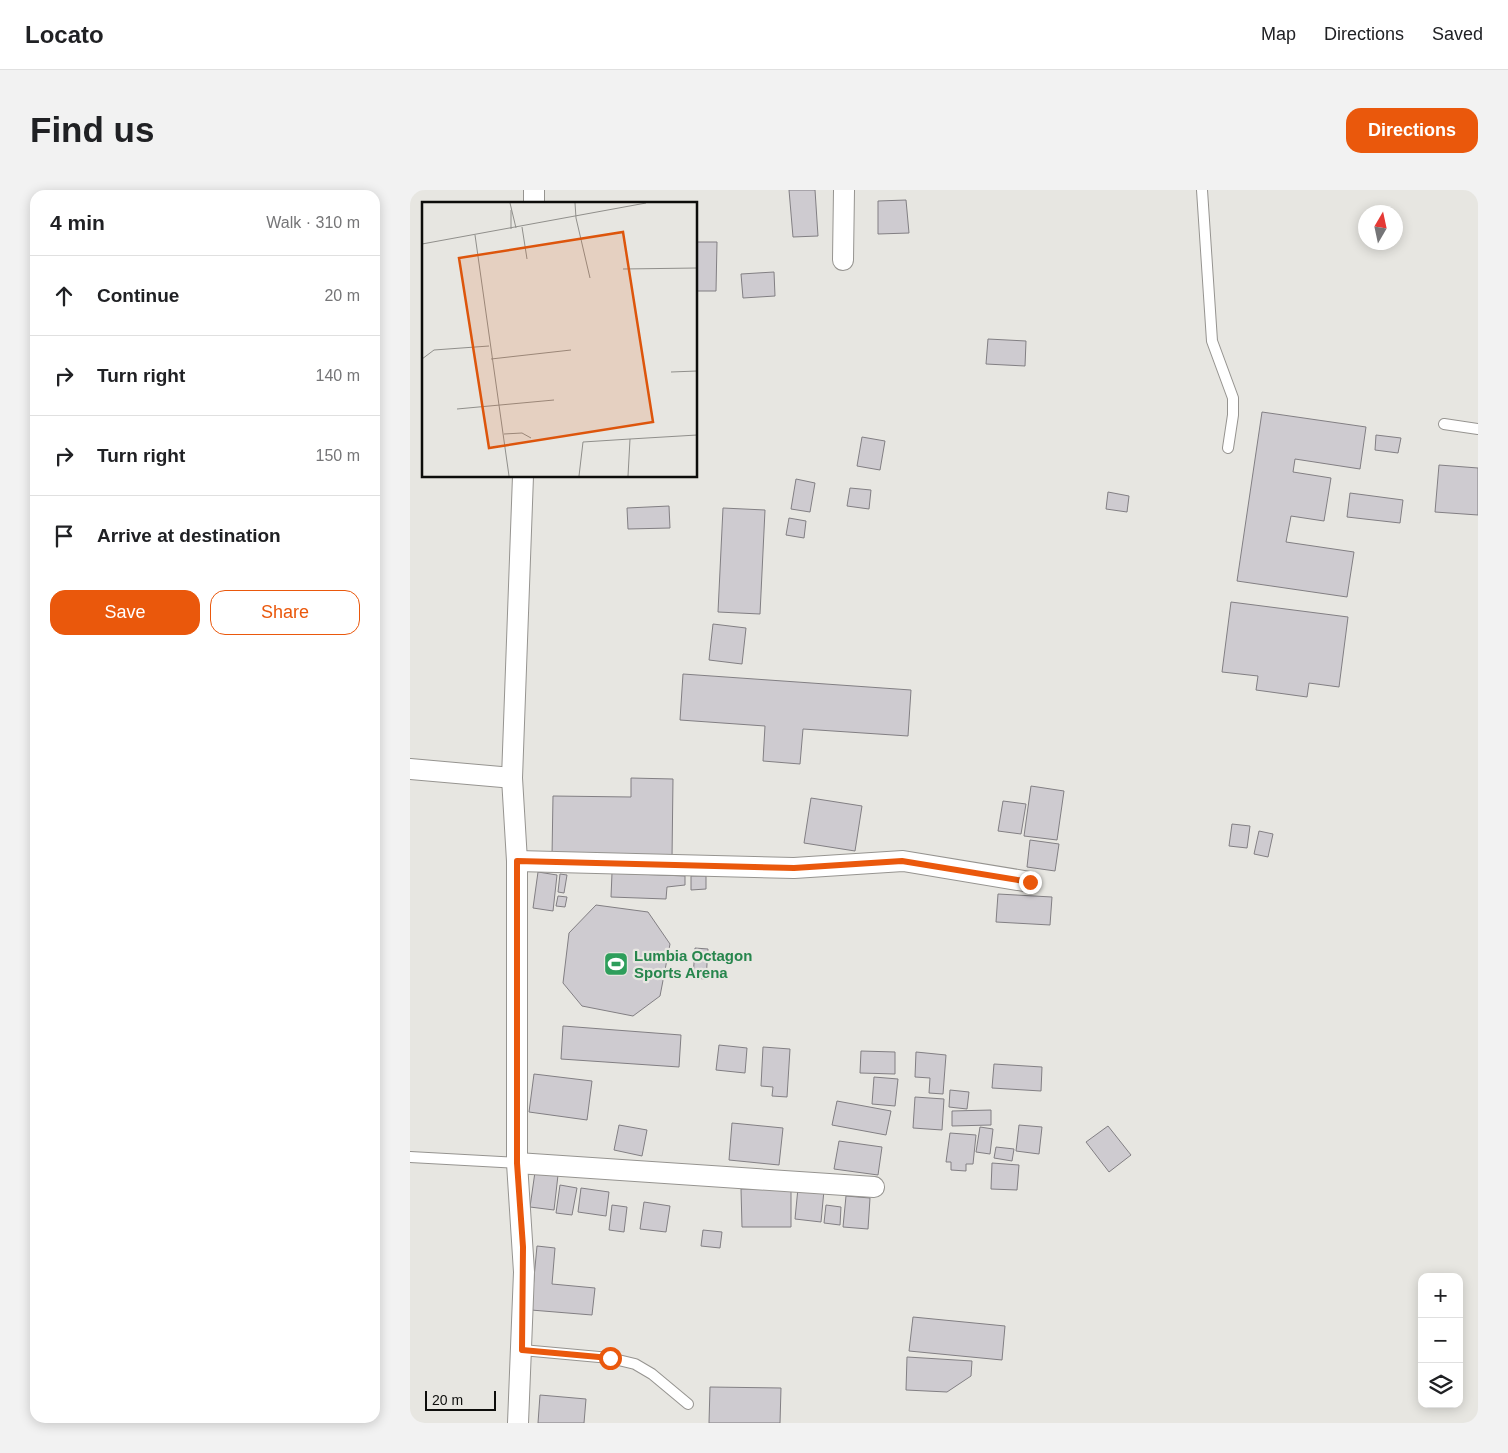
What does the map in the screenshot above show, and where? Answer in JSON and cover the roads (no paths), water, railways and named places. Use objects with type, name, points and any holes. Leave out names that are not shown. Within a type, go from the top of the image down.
[{"type":"street","points":[[843,260],[844,190]]},
{"type":"street","points":[[518,1423],[522,1350],[523,1247],[517,1163],[517,861],[512,778],[523,478]]},
{"type":"street","points":[[410,769],[512,778]]},
{"type":"street","points":[[517,861],[794,868],[902,861],[1030,882]]},
{"type":"street","points":[[517,1163],[874,1187]]},
{"type":"lane","points":[[1202,190],[1212,341],[1233,398],[1228,448]]},
{"type":"lane","points":[[1444,424],[1478,429]]},
{"type":"lane","points":[[410,1157],[517,1163]]},
{"type":"lane","points":[[522,1350],[610,1358],[635,1364],[652,1374],[688,1404]]},
{"type":"place","name":"Lumbia Octagon Sports Arena","points":[[616,964]]}]
